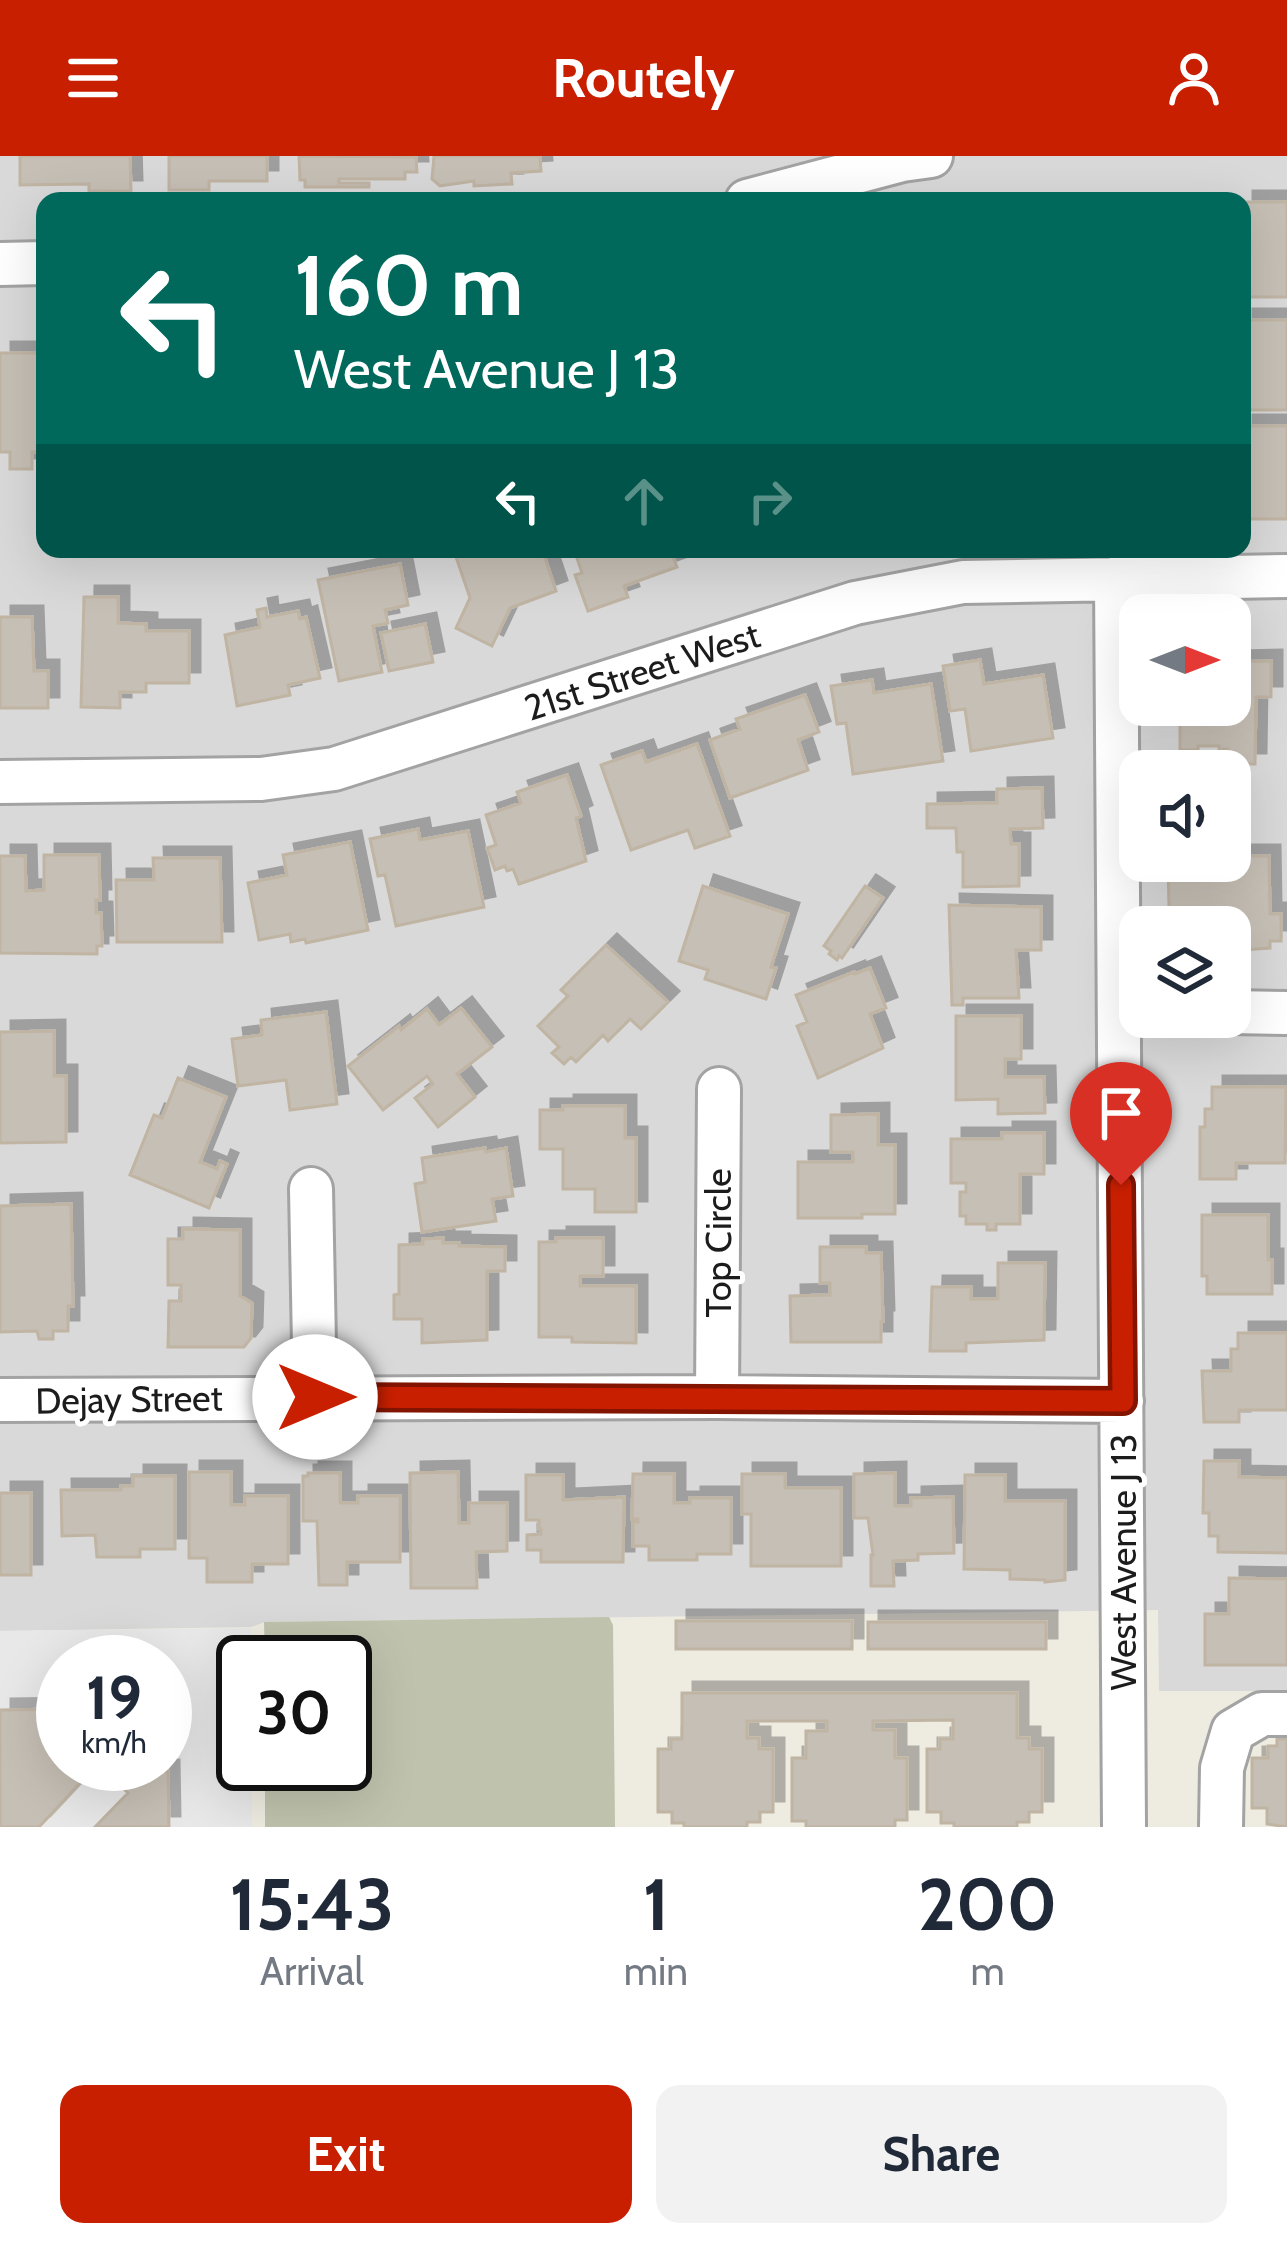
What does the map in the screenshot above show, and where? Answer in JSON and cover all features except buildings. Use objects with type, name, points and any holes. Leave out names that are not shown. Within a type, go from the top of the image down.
[{"type":"street","points":[[781,192],[931,156]]},
{"type":"street","points":[[0,264],[36,263]]},
{"type":"street","name":"21st Street West","points":[[0,782],[261,779],[334,769],[855,603],[963,582],[1287,577]]},
{"type":"street","name":"West Avenue J 13","points":[[1116,578],[1127,906]]},
{"type":"street","points":[[1251,1012],[1287,1013]]},
{"type":"street","name":"West Avenue J 13","points":[[1124,1827],[1123,1401],[1130,1038]]},
{"type":"street","name":"Top Circle","points":[[717,1397],[719,1089]]},
{"type":"street","points":[[311,1189],[315,1397]]},
{"type":"street","name":"Dejay Street","points":[[0,1400],[717,1397],[1123,1401]]},
{"type":"street","points":[[1221,1827],[1222,1768],[1233,1731],[1262,1714],[1287,1714]]},
{"type":"shaded area","points":[[0,156],[1287,156],[1287,1691],[1159,1691],[1158,1610],[265,1622],[251,1627],[0,1631]]},
{"type":"shaded area","points":[[609,1617],[613,1625],[615,1827],[265,1827],[265,1791],[372,1791],[372,1635],[264,1635],[264,1622]]},
{"type":"shaded area","points":[[251,1628],[251,1635],[216,1635],[216,1791],[252,1791],[252,1827],[0,1827],[0,1631]]},
{"type":"route","points":[[315,1397],[1123,1401],[1121,1185]]}]
